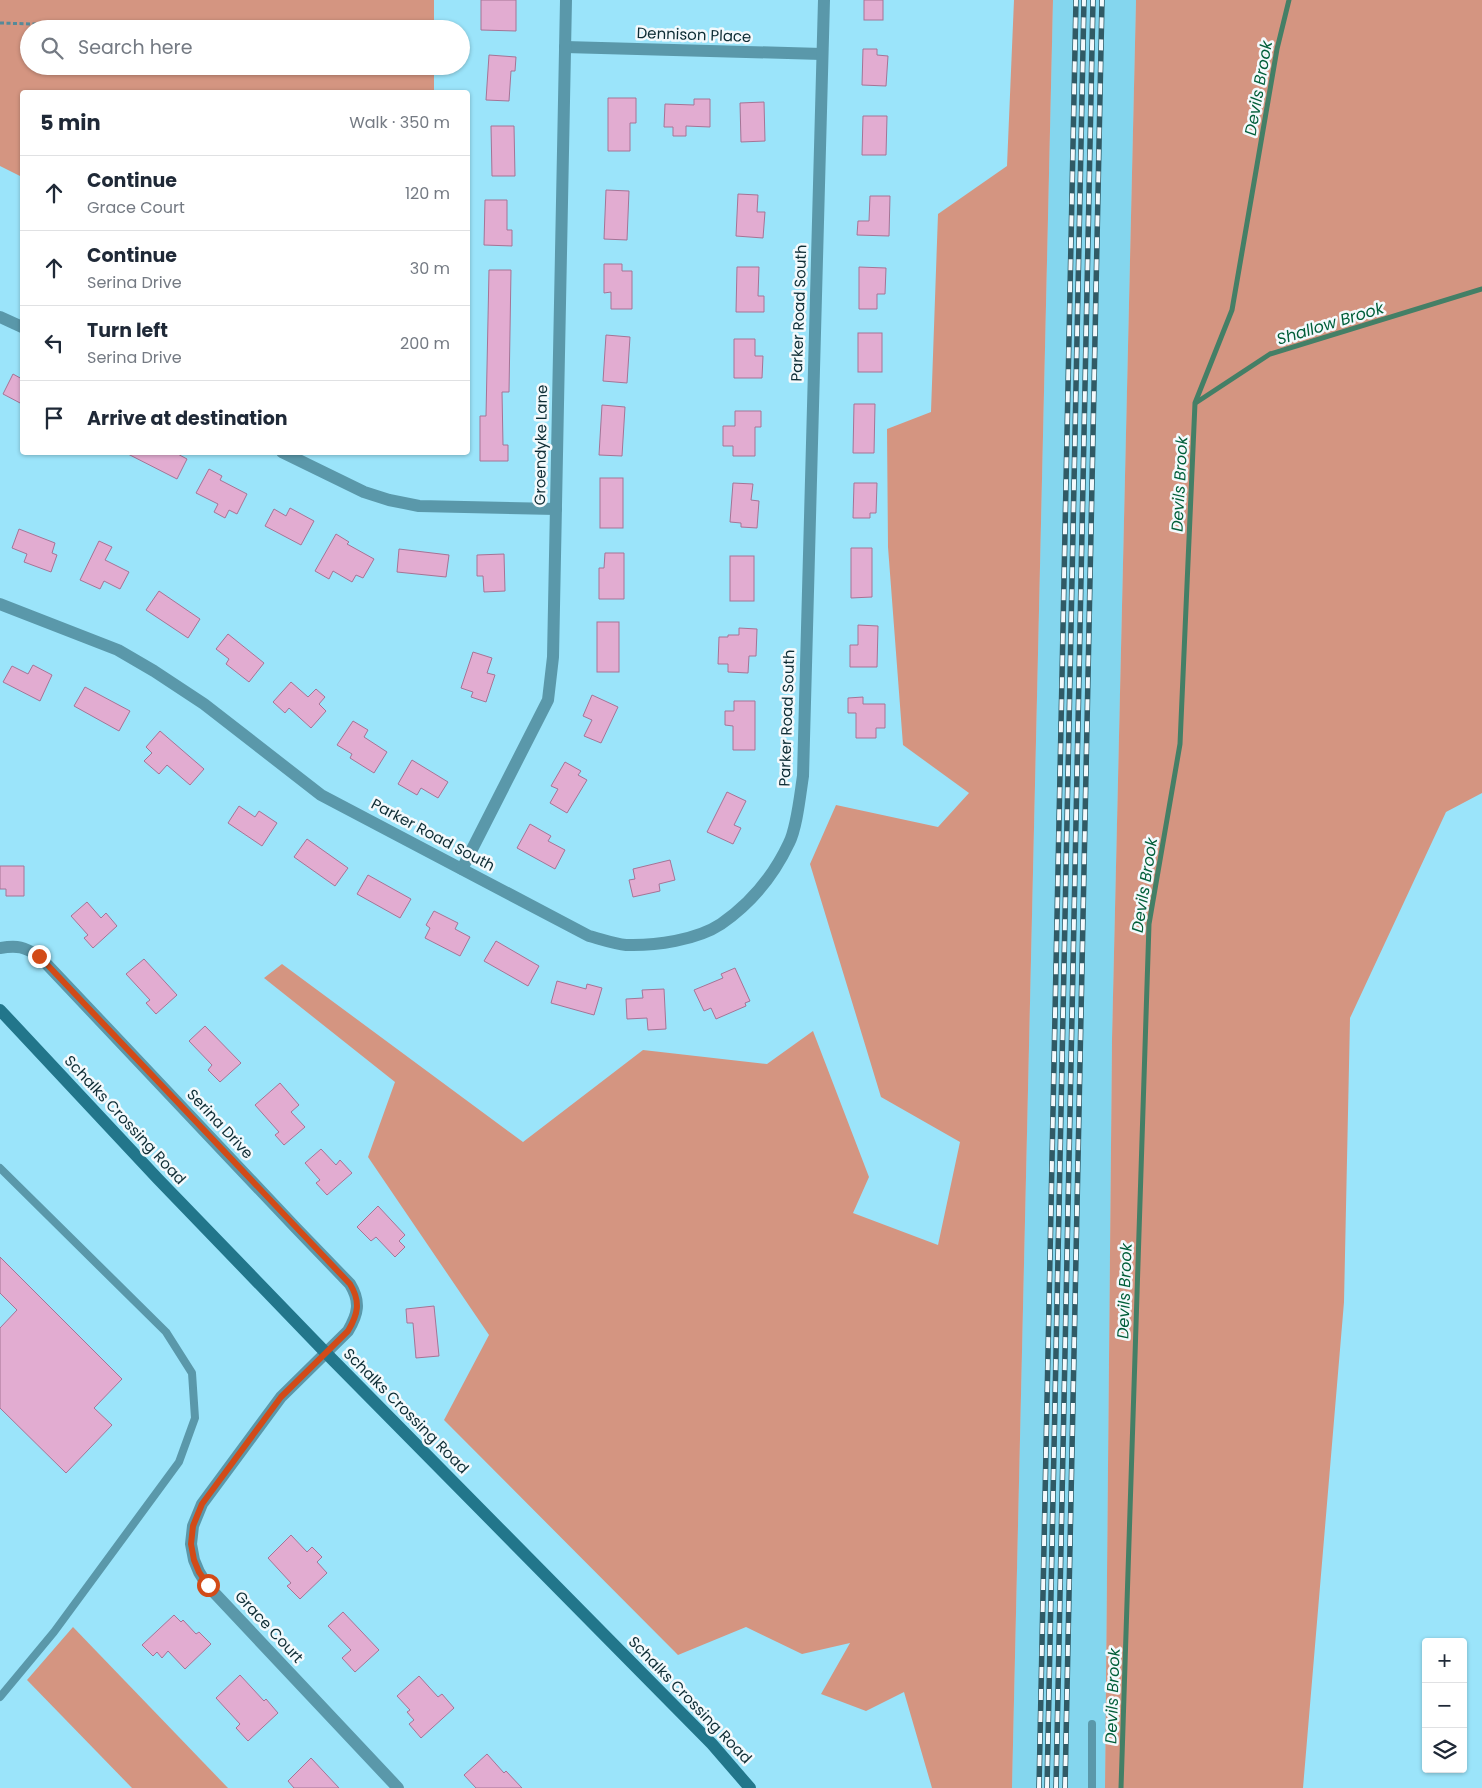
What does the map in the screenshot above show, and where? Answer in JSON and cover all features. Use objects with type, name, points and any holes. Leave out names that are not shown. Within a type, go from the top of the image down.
[{"type":"street","name":"Groendyke Lane","points":[[462,869],[548,700],[553,658],[566,0]]},
{"type":"street","name":"Parker Road South","points":[[0,604],[125,654],[204,704],[322,795],[589,936],[624,945],[658,944],[693,936],[720,925],[746,904],[772,873],[790,842],[803,776],[824,0]]},
{"type":"street","name":"Dennison Place","points":[[565,48],[822,54]]},
{"type":"street","points":[[0,316],[20,326]]},
{"type":"street","points":[[288,455],[364,492],[389,500],[419,506],[556,509]]},
{"type":"street","name":"Serina Drive","points":[[0,948],[14,945],[27,948],[39,956],[350,1284],[356,1293],[358,1304],[356,1318],[348,1331],[326,1353]]},
{"type":"street","name":"Schalks Crossing Road","points":[[0,1010],[165,1186],[326,1353],[712,1744],[750,1788]]},
{"type":"street","name":"Grace Court","points":[[326,1353],[281,1397],[202,1504],[193,1526],[191,1544],[194,1560],[199,1572],[208,1585],[398,1788]]},
{"type":"lane","points":[[0,1168],[166,1332],[192,1373],[196,1418],[179,1462],[54,1632],[0,1697]]},
{"type":"lane","points":[[1092,1724],[1092,1788]]},
{"type":"path","points":[[0,23],[20,24]]},
{"type":"shaded area","points":[[0,0],[434,0],[434,20],[20,20],[20,75],[434,75],[434,90],[20,90],[20,176],[0,166]]},
{"type":"shaded area","points":[[1014,0],[1053,0],[1012,1788],[932,1788],[904,1692],[866,1711],[821,1694],[850,1643],[802,1654],[746,1627],[678,1655],[444,1420],[489,1335],[368,1157],[395,1082],[264,978],[282,964],[523,1142],[643,1050],[767,1064],[813,1031],[869,1177],[853,1213],[938,1245],[960,1142],[881,1097],[810,864],[836,805],[938,827],[969,793],[903,745],[888,547],[887,429],[931,412],[938,214],[1007,166]]},
{"type":"shaded area","points":[[1053,0],[1136,0],[1112,1039],[1105,1788],[1012,1788]]},
{"type":"shaded area","points":[[1136,0],[1482,0],[1482,793],[1446,812],[1350,1018],[1344,1302],[1303,1788],[1105,1788],[1112,1039]]},
{"type":"shaded area","points":[[73,1627],[228,1788],[132,1788],[27,1680]]},
{"type":"building","points":[[481,0],[516,0],[516,31],[481,30]]},
{"type":"building","points":[[864,0],[883,0],[883,20],[864,20]]},
{"type":"building","points":[[863,49],[877,49],[877,55],[888,56],[886,86],[862,85]]},
{"type":"building","points":[[489,55],[516,57],[515,71],[511,71],[509,101],[486,100]]},
{"type":"building","points":[[608,98],[636,98],[636,123],[630,123],[630,151],[608,151]]},
{"type":"building","points":[[694,99],[710,99],[710,127],[686,126],[686,136],[673,136],[673,127],[664,127],[665,104],[694,105]]},
{"type":"building","points":[[764,102],[765,141],[741,142],[740,103]]},
{"type":"building","points":[[863,116],[887,116],[886,155],[862,155]]},
{"type":"building","points":[[491,126],[514,126],[515,176],[492,176]]},
{"type":"building","points":[[606,190],[629,191],[627,240],[604,239]]},
{"type":"building","points":[[738,194],[758,195],[757,212],[765,212],[763,238],[736,236]]},
{"type":"building","points":[[870,196],[890,196],[889,236],[857,235],[858,221],[869,221]]},
{"type":"building","points":[[485,200],[507,200],[507,230],[512,230],[512,246],[484,245]]},
{"type":"building","points":[[604,264],[622,264],[622,271],[632,271],[632,309],[611,309],[611,292],[604,293]]},
{"type":"building","points":[[737,267],[759,267],[758,296],[764,296],[764,312],[736,312]]},
{"type":"building","points":[[859,267],[886,268],[885,294],[877,294],[877,309],[859,309]]},
{"type":"building","points":[[489,270],[511,270],[509,392],[502,392],[503,445],[508,445],[508,461],[480,461],[480,416],[486,416]]},
{"type":"building","points":[[858,333],[882,333],[882,372],[858,372]]},
{"type":"building","points":[[606,335],[630,337],[627,383],[603,381]]},
{"type":"building","points":[[734,339],[755,339],[755,356],[763,356],[762,378],[734,378]]},
{"type":"building","points":[[13,374],[20,378],[20,403],[3,394]]},
{"type":"building","points":[[854,404],[875,404],[874,453],[853,453]]},
{"type":"building","points":[[602,405],[625,407],[622,456],[599,455]]},
{"type":"building","points":[[735,411],[761,411],[761,427],[755,427],[755,456],[733,456],[733,446],[723,446],[723,426],[735,426]]},
{"type":"building","points":[[130,455],[180,455],[187,459],[177,479]]},
{"type":"building","points":[[209,469],[222,476],[220,480],[247,494],[237,514],[229,510],[225,518],[214,512],[218,504],[196,493]]},
{"type":"building","points":[[600,478],[623,478],[623,528],[600,528]]},
{"type":"building","points":[[733,483],[753,484],[751,500],[759,501],[757,528],[741,527],[741,523],[730,522]]},
{"type":"building","points":[[854,483],[877,483],[876,513],[870,513],[870,518],[853,518]]},
{"type":"building","points":[[290,508],[314,521],[301,545],[265,526],[274,509],[286,516]]},
{"type":"building","points":[[19,529],[55,543],[52,553],[57,555],[51,572],[24,562],[27,554],[12,548]]},
{"type":"building","points":[[336,534],[349,542],[347,544],[374,559],[363,578],[356,575],[352,582],[333,571],[329,579],[315,571]]},
{"type":"building","points":[[99,541],[112,547],[105,560],[129,572],[120,589],[104,581],[100,589],[80,580]]},
{"type":"building","points":[[851,548],[872,548],[872,597],[851,598]]},
{"type":"building","points":[[399,549],[449,555],[446,577],[397,572]]},
{"type":"building","points":[[605,553],[624,553],[624,599],[599,599],[599,568],[604,568]]},
{"type":"building","points":[[504,554],[505,591],[484,592],[483,576],[477,576],[477,555]]},
{"type":"building","points":[[730,556],[754,556],[754,601],[730,601]]},
{"type":"building","points":[[159,591],[200,619],[188,638],[146,610]]},
{"type":"building","points":[[597,622],[619,622],[619,672],[597,672]]},
{"type":"building","points":[[858,625],[878,626],[877,667],[850,667],[850,645],[858,645]]},
{"type":"building","points":[[739,628],[757,629],[756,656],[749,656],[748,673],[728,672],[728,664],[718,664],[719,637],[739,635]]},
{"type":"building","points":[[228,634],[264,663],[249,682],[226,664],[229,659],[216,649]]},
{"type":"building","points":[[473,652],[492,658],[487,673],[495,675],[486,702],[471,697],[473,692],[461,688]]},
{"type":"building","points":[[33,665],[52,675],[40,701],[3,682],[12,666],[28,674]]},
{"type":"building","points":[[291,682],[308,697],[316,689],[325,697],[319,704],[326,711],[311,728],[289,708],[285,713],[273,702]]},
{"type":"building","points":[[85,687],[130,711],[119,731],[74,706]]},
{"type":"building","points":[[592,695],[618,707],[601,743],[584,736],[592,720],[583,716]]},
{"type":"building","points":[[863,697],[863,704],[885,704],[885,728],[876,728],[876,738],[856,738],[856,713],[848,713],[848,698]]},
{"type":"building","points":[[734,701],[755,701],[755,750],[733,750],[733,726],[725,725],[725,711],[734,711]]},
{"type":"building","points":[[353,721],[368,730],[364,737],[387,752],[374,773],[350,758],[352,754],[337,745]]},
{"type":"building","points":[[160,731],[204,769],[190,785],[167,765],[159,774],[144,761],[152,753],[146,747]]},
{"type":"building","points":[[412,760],[448,782],[438,798],[421,788],[417,795],[398,784]]},
{"type":"building","points":[[565,762],[581,771],[578,775],[587,780],[567,813],[550,803],[558,789],[551,786]]},
{"type":"building","points":[[727,792],[746,801],[734,825],[741,828],[733,844],[707,832]]},
{"type":"building","points":[[239,806],[255,817],[259,811],[277,823],[262,846],[228,823]]},
{"type":"building","points":[[530,824],[551,836],[548,841],[565,850],[555,869],[517,848]]},
{"type":"building","points":[[307,839],[348,868],[335,886],[294,857]]},
{"type":"building","points":[[670,860],[675,880],[659,884],[660,891],[633,897],[629,880],[635,879],[633,869]]},
{"type":"building","points":[[0,866],[24,866],[24,896],[6,896],[6,889],[0,889]]},
{"type":"building","points":[[368,875],[411,899],[400,918],[357,894]]},
{"type":"building","points":[[87,902],[101,918],[106,913],[117,926],[93,948],[84,938],[88,935],[71,916]]},
{"type":"building","points":[[434,911],[458,923],[455,929],[470,937],[460,956],[425,938],[430,928],[426,925]]},
{"type":"building","points":[[496,941],[539,966],[528,986],[484,961]]},
{"type":"building","points":[[144,959],[177,995],[156,1014],[146,1003],[150,1000],[126,974]]},
{"type":"building","points":[[735,968],[750,1001],[745,1003],[746,1006],[716,1019],[711,1008],[704,1011],[694,990],[723,978],[721,974]]},
{"type":"building","points":[[557,981],[586,989],[587,984],[602,988],[594,1015],[551,1003]]},
{"type":"building","points":[[664,989],[666,1029],[648,1030],[647,1018],[627,1019],[626,999],[643,998],[642,990]]},
{"type":"building","points":[[205,1026],[241,1063],[220,1082],[208,1070],[212,1065],[189,1041]]},
{"type":"building","points":[[280,1083],[299,1105],[291,1112],[305,1127],[284,1145],[275,1135],[279,1132],[255,1105]]},
{"type":"building","points":[[321,1149],[336,1165],[340,1160],[352,1173],[327,1195],[316,1183],[320,1180],[305,1163]]},
{"type":"building","points":[[378,1206],[405,1235],[399,1241],[405,1247],[395,1257],[376,1237],[371,1241],[357,1227]]},
{"type":"building","points":[[0,1257],[122,1379],[94,1408],[112,1425],[66,1473],[0,1408],[0,1328],[17,1310],[0,1293]]},
{"type":"building","points":[[434,1306],[439,1356],[416,1358],[413,1323],[407,1323],[406,1309]]},
{"type":"building","points":[[291,1535],[307,1552],[312,1547],[322,1557],[317,1562],[327,1573],[300,1599],[287,1586],[291,1583],[268,1558]]},
{"type":"building","points":[[343,1612],[379,1650],[355,1672],[342,1658],[351,1650],[328,1626]]},
{"type":"building","points":[[174,1615],[181,1622],[183,1620],[196,1634],[199,1632],[211,1644],[185,1669],[168,1651],[162,1658],[157,1652],[153,1656],[142,1645]]},
{"type":"building","points":[[240,1675],[278,1713],[248,1741],[236,1728],[240,1724],[216,1698]]},
{"type":"building","points":[[419,1676],[438,1697],[442,1694],[454,1708],[421,1738],[409,1724],[414,1720],[407,1712],[410,1710],[397,1696]]},
{"type":"building","points":[[487,1754],[504,1773],[506,1771],[522,1788],[476,1788],[464,1775]]},
{"type":"building","points":[[311,1758],[339,1788],[294,1788],[288,1781]]},
{"type":"waterway","name":"Devils Brook","points":[[1121,1788],[1149,924],[1180,744],[1195,403],[1232,310],[1277,49],[1289,0]]},
{"type":"waterway","name":"Shallow Brook","points":[[1197,402],[1270,354],[1482,289]]},
{"type":"railway","points":[[1039,1788],[1076,0]]},
{"type":"railway","points":[[1047,1788],[1084,0]]},
{"type":"railway","points":[[1056,1788],[1093,0]]},
{"type":"railway","points":[[1065,1788],[1102,0]]},
{"type":"route","points":[[39,956],[350,1284],[356,1293],[358,1304],[356,1318],[348,1331],[281,1397],[202,1504],[193,1526],[191,1544],[194,1560],[199,1572],[208,1585]]}]
